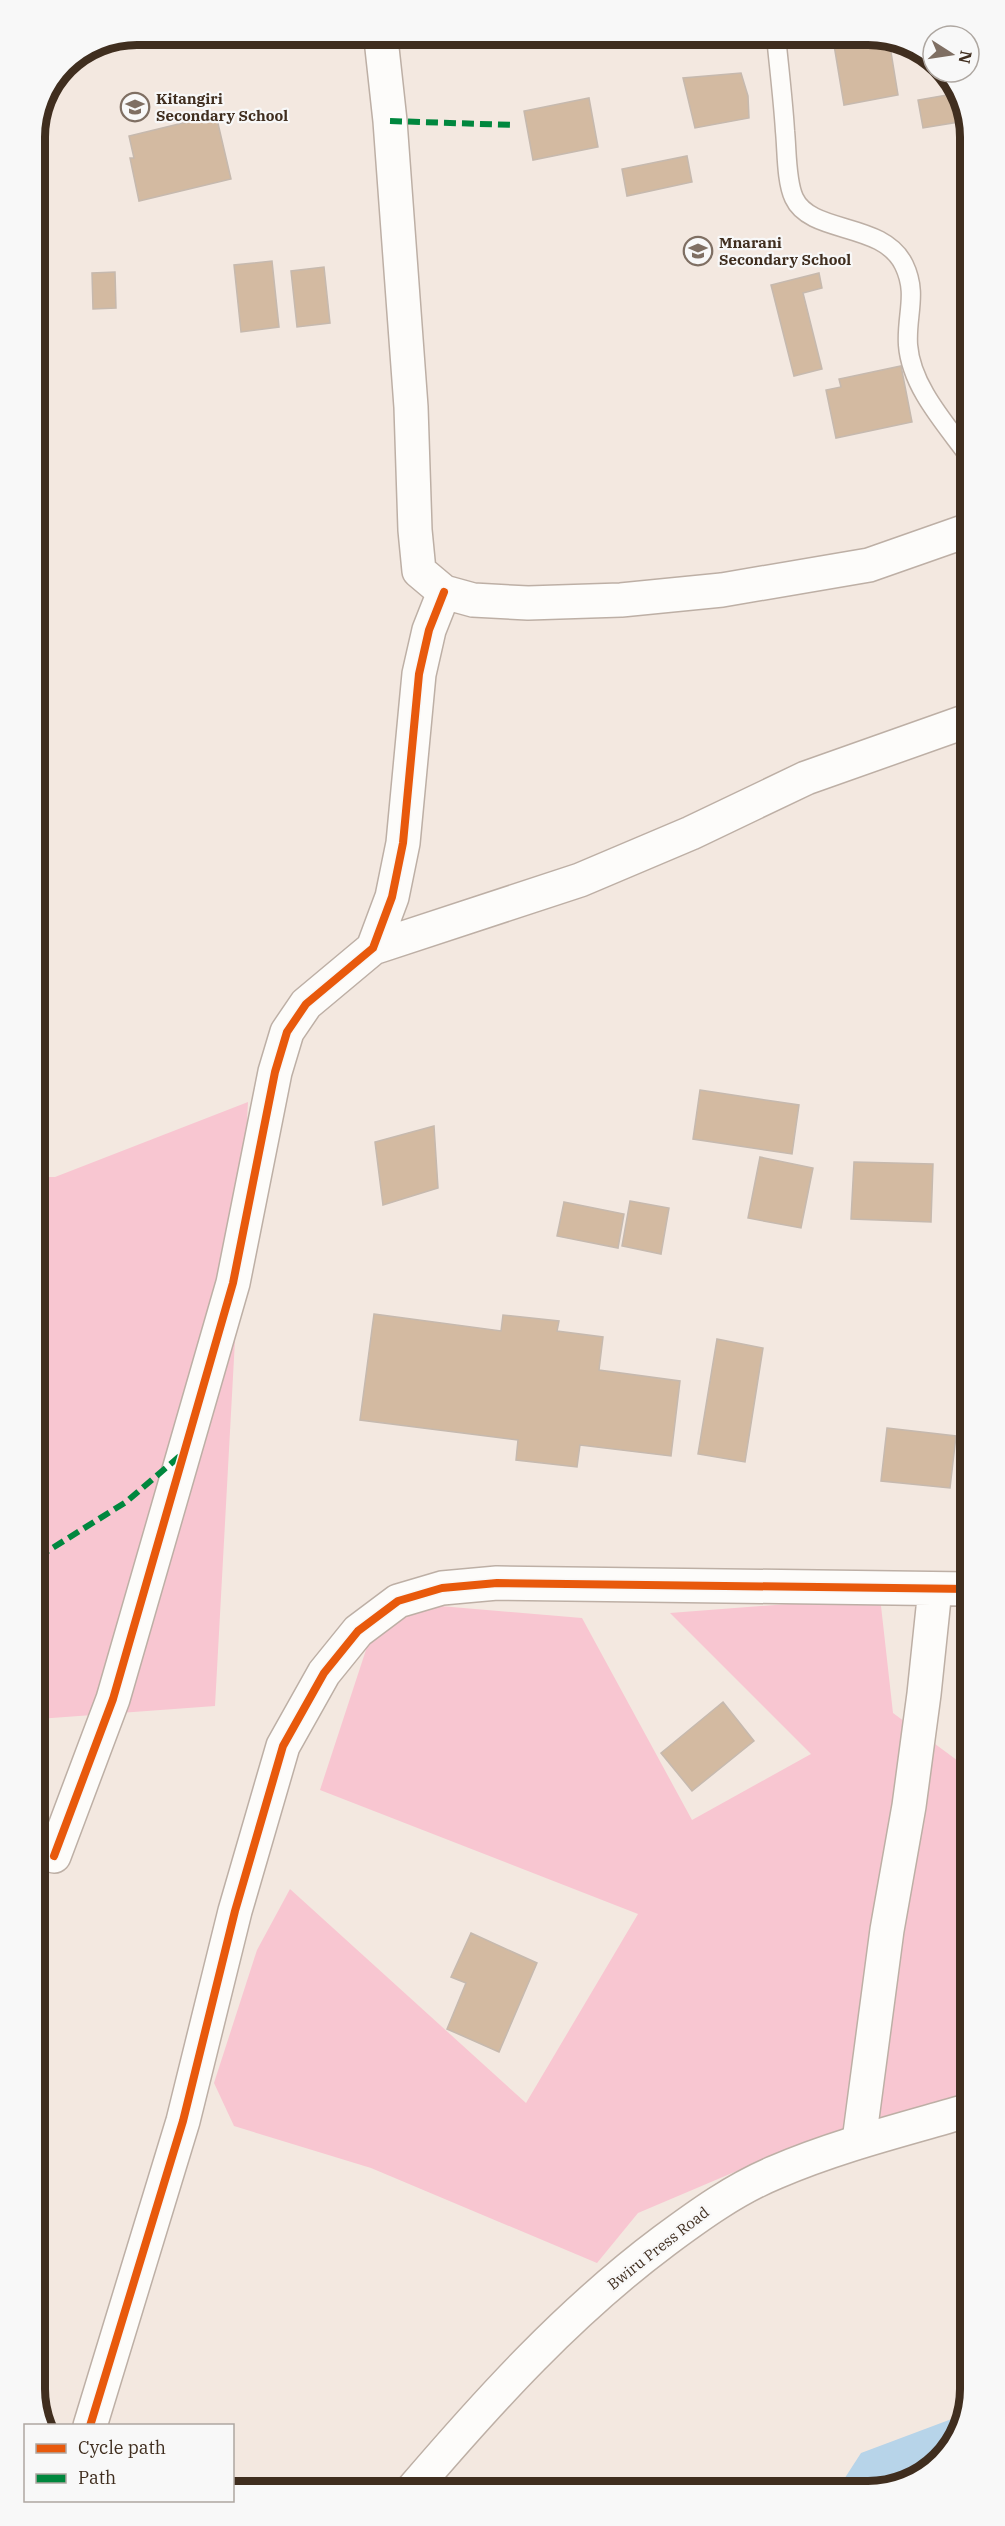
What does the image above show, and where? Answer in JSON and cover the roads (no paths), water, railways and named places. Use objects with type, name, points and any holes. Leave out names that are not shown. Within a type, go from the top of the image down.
[{"type":"street","points":[[382,45],[390,121],[411,407],[415,530],[419,571],[444,592],[473,600],[528,603],[621,600],[722,590],[869,566],[960,533]]},
{"type":"street","points":[[373,948],[392,897],[403,843],[419,674],[429,630],[444,592]]},
{"type":"street","points":[[54,1856],[113,1699],[228,1303],[275,1072],[287,1032],[306,1004],[373,948],[580,880],[692,833],[806,778],[960,723]]},
{"type":"street","points":[[91,2424],[183,2121],[235,1911],[284,1746],[324,1673],[358,1631],[398,1601],[442,1588],[497,1583],[960,1589]]},
{"type":"street","points":[[859,2141],[887,1930],[909,1806],[923,1705],[935,1589]]},
{"type":"street","name":"Bwiru Press Road","points":[[420,2481],[512,2376],[566,2324],[637,2262],[705,2210],[774,2173],[859,2141],[960,2113]]},
{"type":"lane","points":[[777,45],[788,168],[794,199],[816,218],[884,242],[899,256],[908,276],[912,295],[908,342],[910,356],[934,408],[960,444]]},
{"type":"water","points":[[955,2418],[951,2430],[933,2454],[914,2469],[898,2476],[880,2480],[843,2481],[861,2453]]},
{"type":"place","name":"Kitangiri Secondary School","points":[[135,107]]},
{"type":"place","name":"Mnarani Secondary School","points":[[698,251]]}]
